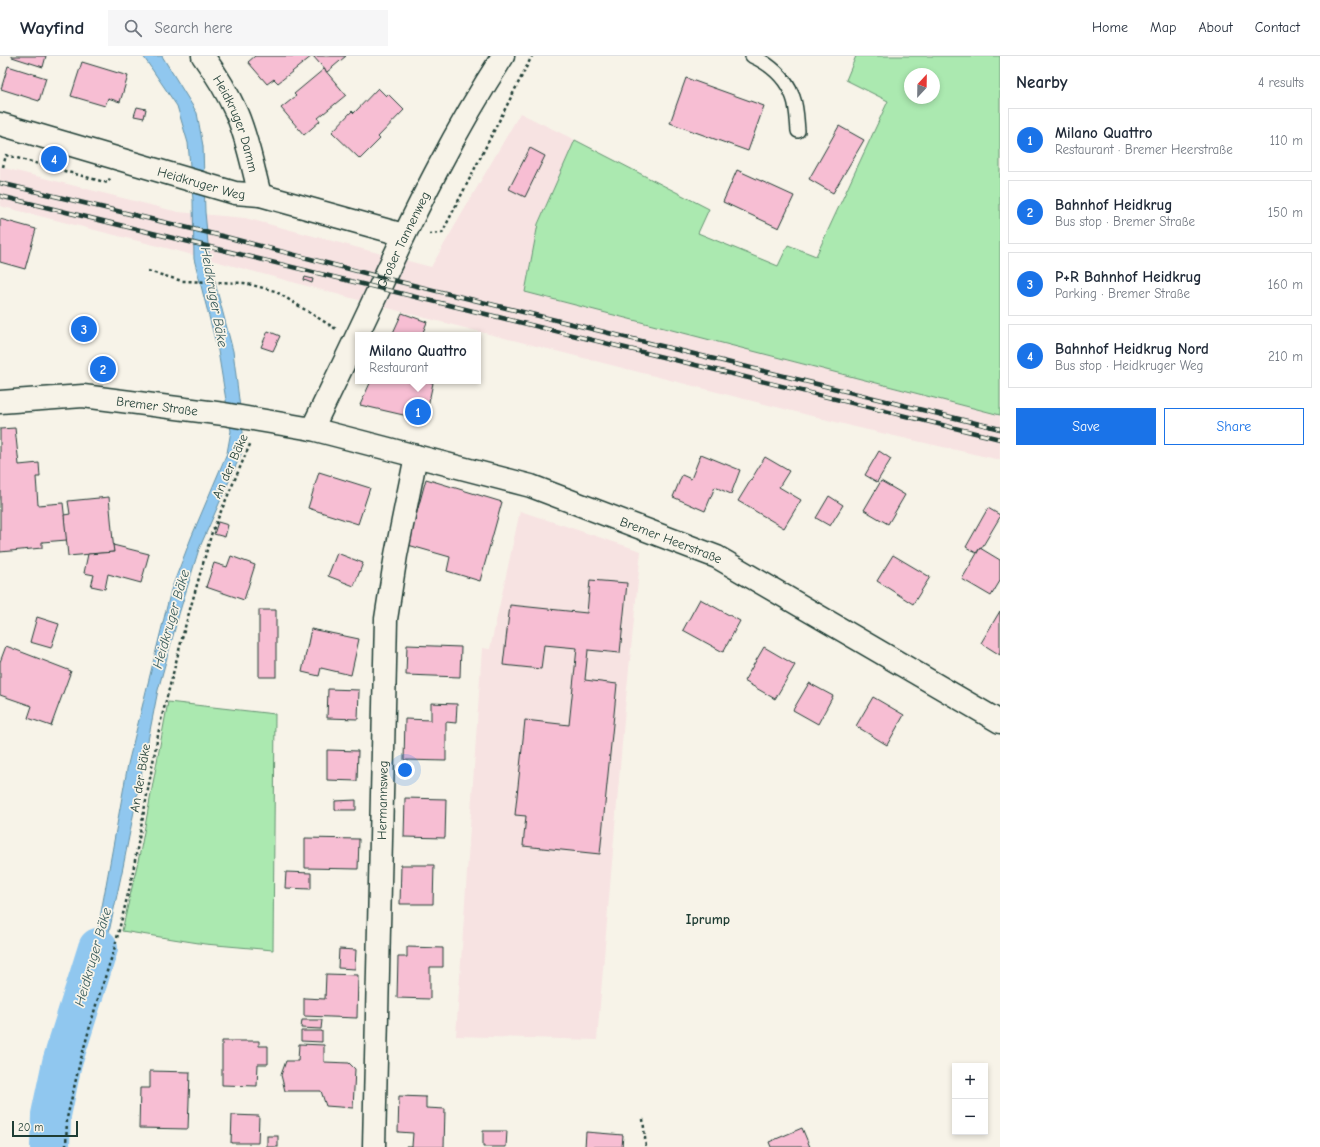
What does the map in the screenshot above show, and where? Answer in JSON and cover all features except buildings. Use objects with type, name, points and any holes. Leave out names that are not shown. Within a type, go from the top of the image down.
[{"type":"street","name":"Heidkruger Damm","points":[[203,56],[218,77],[236,112],[250,156],[260,195]]},
{"type":"street","name":"Großer Tannenweg","points":[[359,332],[404,235],[459,128],[477,96],[503,56]]},
{"type":"street","name":"Heidkruger Weg","points":[[0,124],[236,193],[260,195],[404,235]]},
{"type":"street","name":"Großer Tannenweg","points":[[312,429],[355,340]]},
{"type":"street","name":"Bremer Straße","points":[[0,402],[82,396],[224,414],[312,429]]},
{"type":"street","name":"Bremer Heerstraße","points":[[312,429],[531,486],[717,558],[1000,722]]},
{"type":"street","name":"Hermannsweg","points":[[374,1147],[386,619],[396,555],[416,456]]},
{"type":"lane","points":[[752,56],[765,62],[781,76],[793,97],[798,132]]},
{"type":"path","points":[[404,235],[442,233],[532,56]]},
{"type":"path","points":[[3,167],[6,155],[108,183],[115,158]]},
{"type":"path","points":[[148,271],[182,281],[244,283],[275,291],[355,340]]},
{"type":"path","name":"An der Bäke","points":[[66,1147],[67,1118],[82,1055],[114,950],[131,882],[160,724],[185,627],[212,532],[254,420]]},
{"type":"path","points":[[643,1119],[646,1147]]},
{"type":"shaded area","points":[[520,113],[575,140],[538,224],[525,292],[1000,415],[1000,460],[855,427],[410,314],[174,250],[0,206],[0,167],[178,212],[245,218],[431,267]]},
{"type":"shaded area","points":[[520,511],[641,551],[625,708],[597,1040],[456,1036],[482,648],[490,649]]},
{"type":"green space","points":[[856,56],[1000,56],[1000,415],[525,292],[538,224],[575,140],[709,209],[698,233],[778,266],[788,245],[816,256],[888,101],[846,80]]},
{"type":"green space","points":[[168,702],[275,714],[273,950],[205,944],[122,931],[141,848]]},
{"type":"water","points":[[143,56],[162,56],[197,113],[203,146],[205,212],[210,264],[233,351],[243,432],[241,454],[199,549],[179,614],[158,690],[109,932],[82,1000],[98,929],[128,764],[171,590],[227,453],[231,431],[218,351],[194,259],[193,200],[188,143],[177,106]]},
{"type":"waterway","name":"Heidkruger Bäke","points":[[50,1147],[51,1115],[62,1063],[98,948]]},
{"type":"railway","points":[[0,183],[226,237],[384,278],[1000,429]]},
{"type":"railway","points":[[0,196],[1000,439]]},
{"type":"place","name":"Bahnhof Heidkrug Nord","points":[[54,159]]},
{"type":"place","name":"P+R Bahnhof Heidkrug","points":[[84,329]]},
{"type":"place","name":"Bahnhof Heidkrug","points":[[103,369]]},
{"type":"place","name":"Milano Quattro","points":[[418,412]]},
{"type":"district","name":"Iprump","points":[[708,919]]}]
